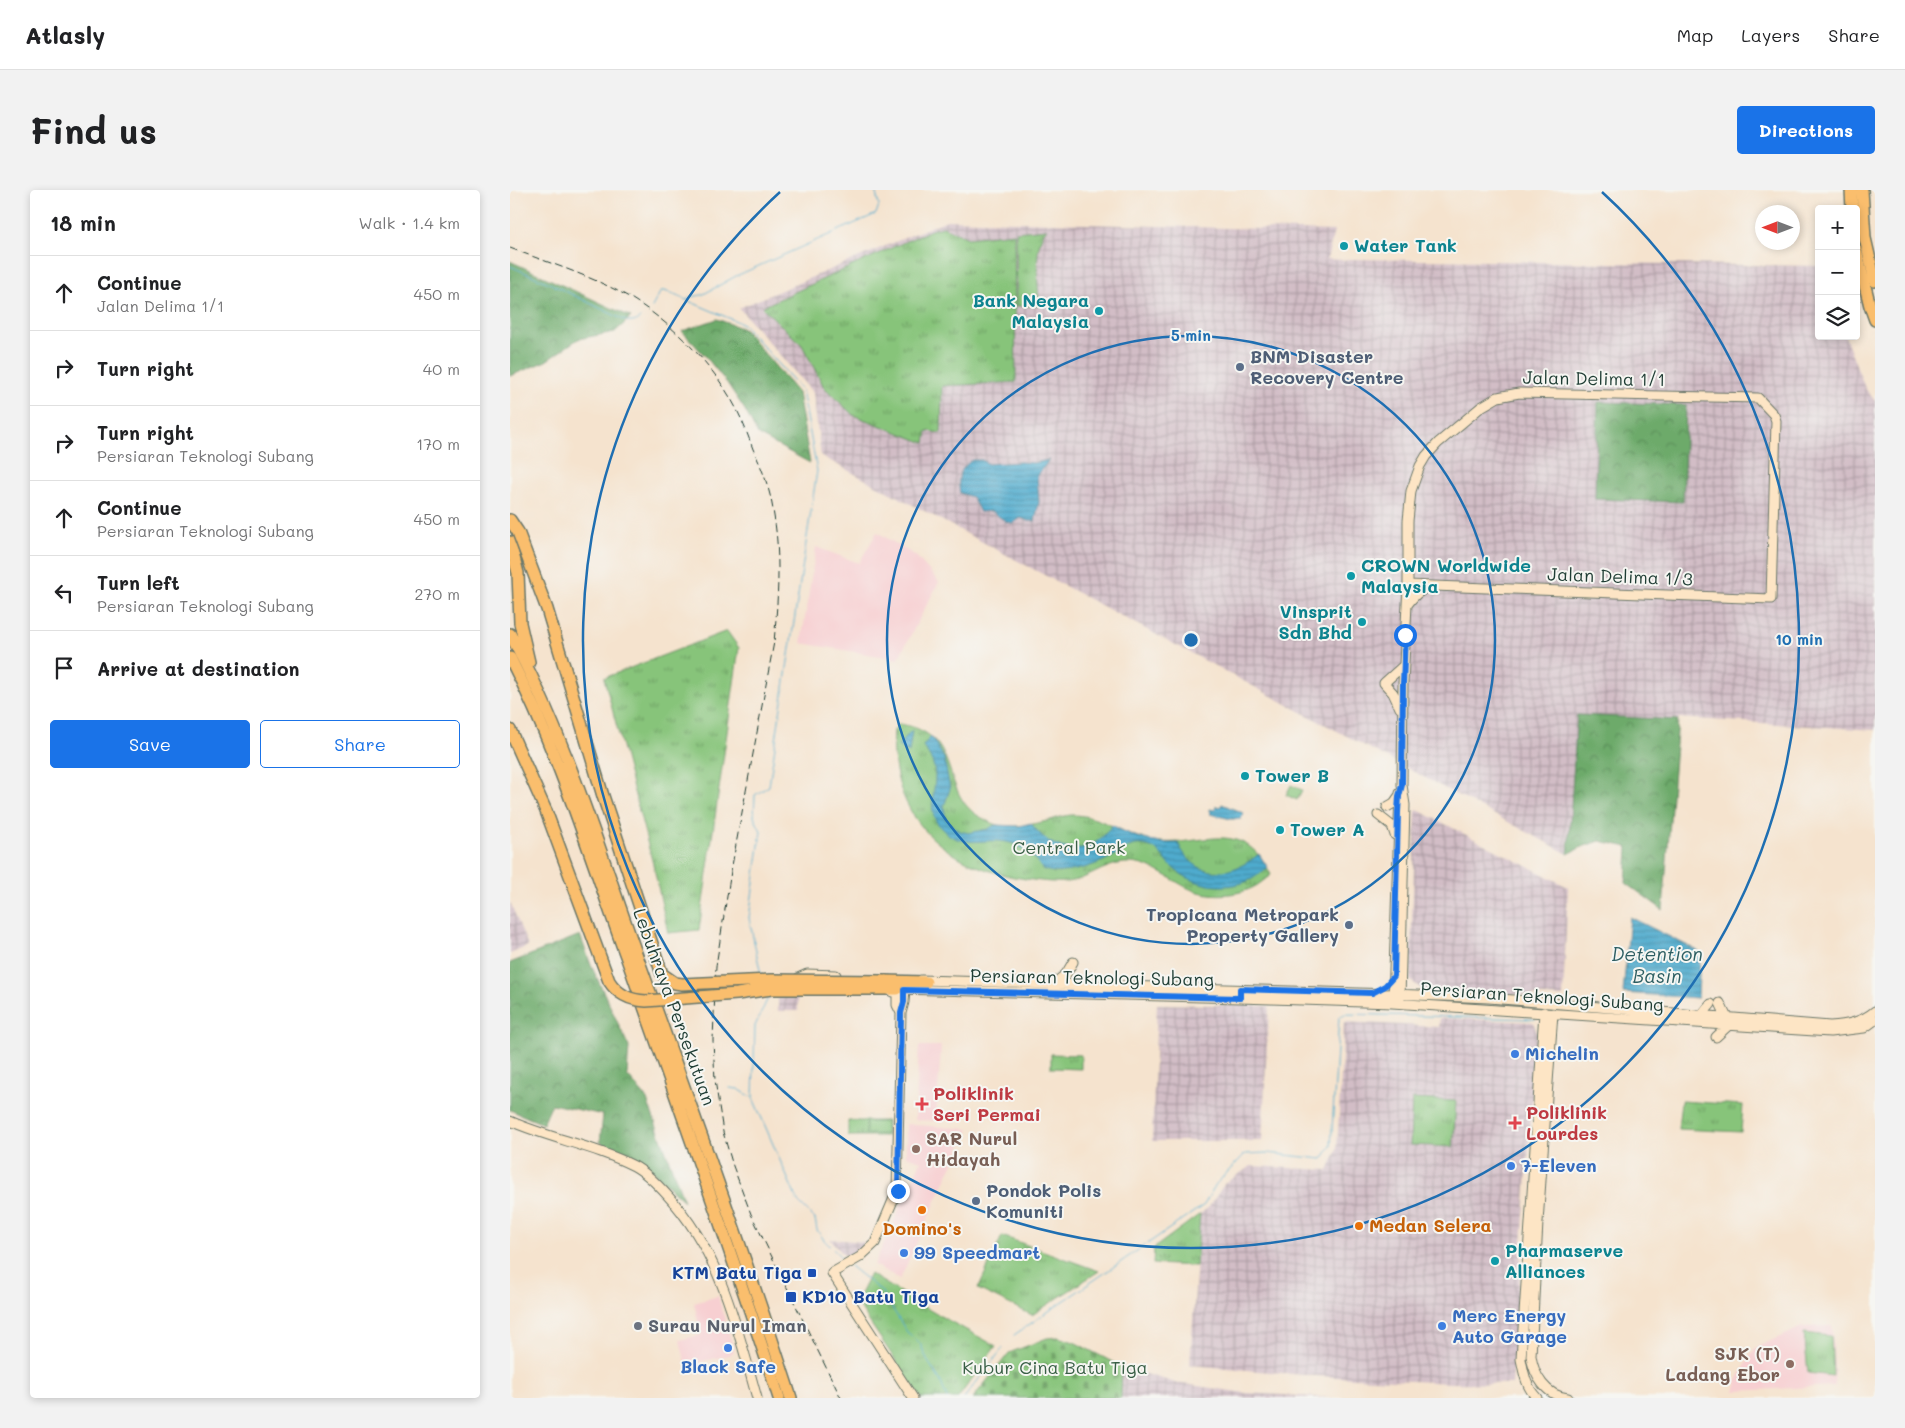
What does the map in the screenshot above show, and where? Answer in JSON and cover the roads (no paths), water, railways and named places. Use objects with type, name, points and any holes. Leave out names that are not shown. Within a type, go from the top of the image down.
[{"type":"highway","points":[[1851,190],[1852,205]]},
{"type":"highway","points":[[1862,190],[1864,238],[1875,280]]},
{"type":"highway","points":[[1860,266],[1875,320]]},
{"type":"highway","points":[[510,520],[518,532],[547,609],[605,803],[662,974],[675,983],[682,984],[771,980],[892,989]]},
{"type":"highway","points":[[510,542],[518,573],[520,623],[522,637],[528,651],[530,671]]},
{"type":"highway","name":"Lebuhraya Persekutuan","points":[[510,634],[530,671],[554,724],[578,789],[718,1182],[791,1398]]},
{"type":"highway","name":"Lebuhraya Persekutuan","points":[[510,658],[529,694],[567,791],[708,1185],[779,1398]]},
{"type":"highway","points":[[510,730],[546,811],[609,981],[620,994],[646,1001],[766,990],[892,989],[926,982]]},
{"type":"main road","name":"Jalan Delima 1/1","points":[[1396,999],[1405,805],[1402,785],[1409,502],[1420,466],[1438,443],[1481,407],[1498,397],[1530,392],[1758,398],[1774,415],[1776,421],[1771,599]]},
{"type":"main road","name":"Jalan Delima 1/3","points":[[1408,585],[1771,599]]},
{"type":"main road","points":[[1407,606],[1423,588],[1432,586]]},
{"type":"main road","points":[[1403,718],[1396,699],[1384,683],[1404,664]]},
{"type":"main road","name":"Jalan Delima 1/1","points":[[1398,978],[1398,840],[1399,796],[1402,785]]},
{"type":"main road","points":[[1387,807],[1394,803],[1399,796]]},
{"type":"main road","points":[[1378,815],[1392,826],[1398,840]]},
{"type":"main road","points":[[1052,985],[1066,974],[1073,962]]},
{"type":"main road","name":"Persiaran Teknologi Subang","points":[[1700,1020],[1569,1005],[1532,1007],[1396,999],[967,987],[926,982],[907,977],[807,974],[798,978],[796,982],[798,990],[809,994],[892,989],[967,987],[1052,985],[1240,994],[1372,993],[1396,999],[1417,995],[1489,998],[1532,1007],[1549,1011],[1577,1014],[1700,1020],[1830,1032],[1864,1028],[1875,1020]]},
{"type":"main road","points":[[1372,993],[1398,978],[1417,995]]},
{"type":"main road","points":[[892,989],[899,1009],[898,1191],[875,1242],[868,1251],[832,1273],[913,1398]]},
{"type":"main road","points":[[1716,1003],[1728,1022],[1712,1035],[1700,1020],[1716,1003]]},
{"type":"main road","points":[[1537,1398],[1527,1385],[1521,1359],[1543,1028],[1549,1011],[1553,1006],[1569,1005]]},
{"type":"main road","points":[[1532,1007],[1543,1028]]},
{"type":"main road","points":[[1549,1011],[1553,1026],[1538,1222],[1531,1356],[1538,1380],[1556,1395],[1568,1398]]},
{"type":"main road","name":"Persiaran Teknologi Subang","points":[[1728,1022],[1845,1025],[1862,1020],[1875,1011]]},
{"type":"main road","points":[[1553,1026],[1564,1018],[1577,1014]]},
{"type":"main road","points":[[510,1121],[606,1152],[637,1168],[662,1188],[698,1234],[718,1274],[735,1321],[757,1398]]},
{"type":"water","points":[[972,460],[982,460],[988,464],[1033,463],[1049,460],[1037,476],[1039,502],[1035,521],[1021,518],[1013,523],[1007,522],[991,511],[980,512],[972,497],[960,493],[960,474],[964,467]]},
{"type":"water","points":[[912,730],[909,752],[898,746]]},
{"type":"water","points":[[931,736],[944,758],[950,789],[944,806],[946,820],[960,831],[968,833],[988,829],[995,825],[1019,826],[1031,823],[1050,842],[1060,847],[1072,849],[1083,848],[1093,844],[1112,825],[1144,839],[1178,843],[1185,855],[1194,864],[1203,869],[1225,871],[1248,862],[1259,854],[1268,868],[1251,880],[1238,884],[1229,886],[1209,885],[1199,883],[1181,874],[1150,846],[1135,845],[1088,867],[1055,872],[1043,870],[1030,854],[1017,845],[1004,841],[966,841],[954,837],[942,829],[936,822],[933,814],[934,767],[930,756],[923,746]]},
{"type":"water","points":[[1222,804],[1243,813],[1241,819],[1231,819],[1210,814],[1210,809],[1215,810],[1216,806],[1220,807]]},
{"type":"water","name":"Detention Basin","points":[[1630,917],[1700,952],[1698,998],[1623,993]]},
{"type":"waterway","points":[[687,300],[690,297],[702,295],[736,276],[876,214],[879,205],[875,190]]},
{"type":"waterway","points":[[510,266],[624,320],[633,322],[640,318]]},
{"type":"waterway","points":[[652,307],[661,291],[665,291],[743,324],[802,390],[817,471],[769,786],[755,795],[754,817],[761,831],[749,918],[761,975]]},
{"type":"waterway","points":[[766,996],[767,1000],[755,1026],[753,1098],[798,1202],[815,1219],[817,1230],[824,1240],[846,1262]]},
{"type":"waterway","points":[[1014,1335],[1204,1205],[1216,1184],[1245,1154],[1267,1153],[1322,1159],[1331,1146],[1339,1017],[1345,1014],[1535,1019]]},
{"type":"waterway","points":[[730,1088],[738,1089],[752,1097]]},
{"type":"waterway","points":[[850,1266],[882,1292],[907,1332],[920,1343],[927,1360],[940,1380],[947,1398]]},
{"type":"waterway","points":[[964,1398],[1003,1348]]},
{"type":"railway","points":[[510,248],[615,289],[643,306],[671,328],[697,353],[719,380],[732,400],[768,486],[776,526],[778,559],[778,593],[774,642],[731,871],[716,966],[713,1040],[715,1080],[723,1132],[733,1166],[751,1214],[841,1398]]},
{"type":"place","name":"Water Tank","points":[[1344,246]]},
{"type":"place","name":"Bank Negara Malaysia","points":[[1099,311]]},
{"type":"place","name":"BNM Disaster Recovery Centre","points":[[1240,367]]},
{"type":"place","name":"CROWN Worldwide Malaysia","points":[[1351,576]]},
{"type":"place","name":"Vinsprit Sdn Bhd","points":[[1362,622]]},
{"type":"place","name":"Tower B","points":[[1245,776]]},
{"type":"place","name":"Tower A","points":[[1280,830]]},
{"type":"place","name":"Tropicana Metropark Property Gallery","points":[[1349,925]]},
{"type":"place","name":"Michelin","points":[[1515,1054]]},
{"type":"place","name":"Poliklinik Seri Permai","points":[[922,1104]]},
{"type":"place","name":"Poliklinik Lourdes","points":[[1515,1123]]},
{"type":"place","name":"SAR Nurul Hidayah","points":[[916,1149]]},
{"type":"place","name":"7-Eleven","points":[[1511,1166]]},
{"type":"place","name":"Pondok Polis Komuniti","points":[[976,1201]]},
{"type":"place","name":"Domino's","points":[[922,1210]]},
{"type":"place","name":"Medan Selera","points":[[1359,1226]]},
{"type":"place","name":"99 Speedmart","points":[[904,1253]]},
{"type":"place","name":"Pharmaserve Alliances","points":[[1495,1261]]},
{"type":"place","name":"KTM Batu Tiga","points":[[812,1273]]},
{"type":"place","name":"KD10 Batu Tiga","points":[[791,1297]]},
{"type":"place","name":"Surau Nurul Iman","points":[[638,1326]]},
{"type":"place","name":"Merc Energy Auto Garage","points":[[1442,1326]]},
{"type":"place","name":"Black Safe","points":[[728,1348]]},
{"type":"place","name":"SJK (T) Ladang Ebor","points":[[1790,1364]]},
{"type":"park label","name":"Central Park","points":[[1069,848]]},
{"type":"park label","name":"Kubur Cina Batu Tiga","points":[[1055,1368]]}]
